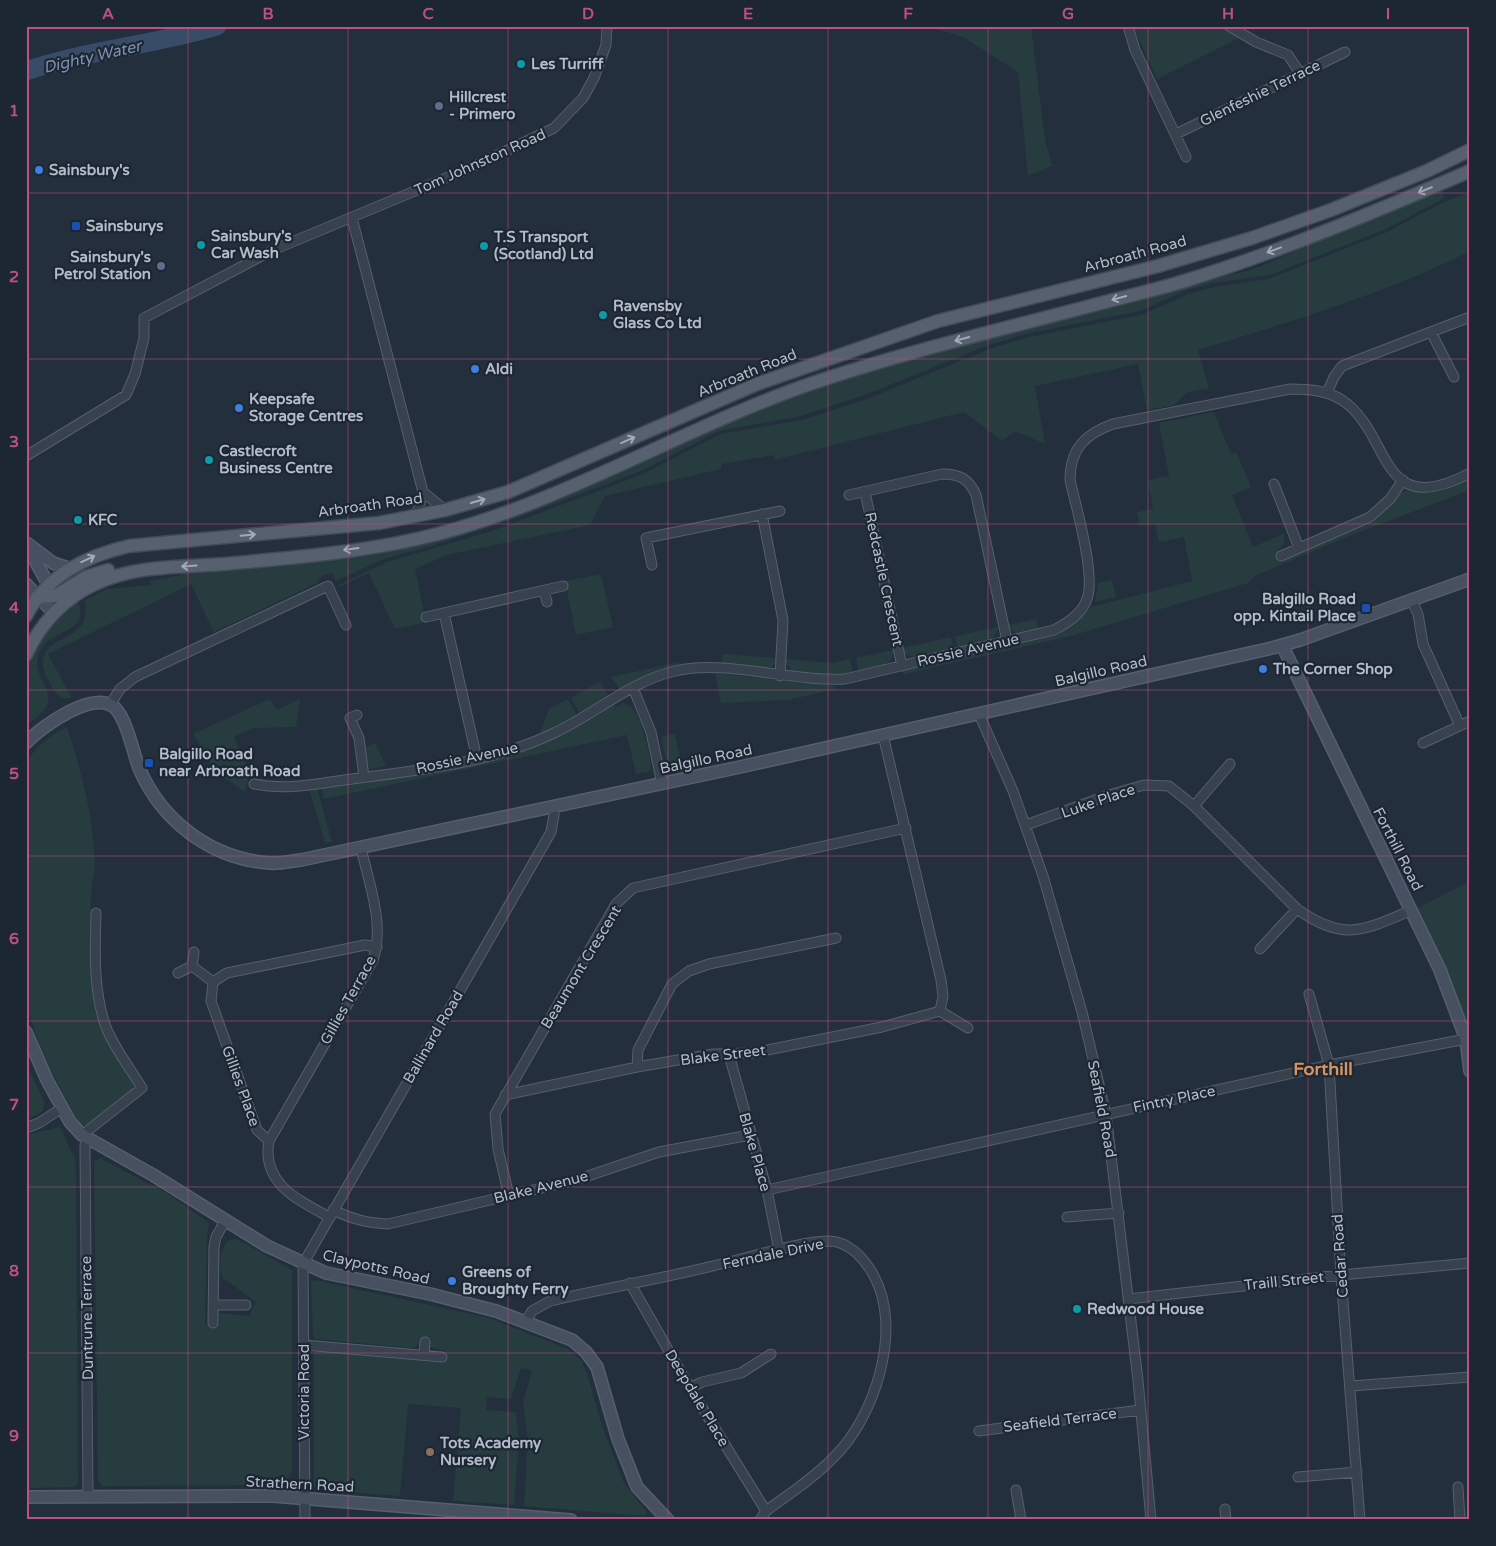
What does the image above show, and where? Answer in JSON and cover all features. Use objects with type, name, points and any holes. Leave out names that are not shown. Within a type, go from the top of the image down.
[{"type":"main road","name":"Arbroath Road","points":[[26,655],[55,600],[68,568],[103,552],[129,546],[379,523],[416,517],[508,492],[757,384],[938,321],[1158,266],[1252,238],[1348,203],[1427,171],[1470,150]]},
{"type":"main road","name":"Arbroath Road","points":[[26,616],[37,597],[55,600],[86,577],[112,569],[159,569],[284,559],[399,543],[455,530],[514,511],[728,414],[827,378],[933,347],[1186,281],[1344,225],[1470,171]]},
{"type":"street","name":"Tom Johnston Road","points":[[26,456],[126,395],[135,374],[144,338],[144,318],[273,250],[470,168],[554,128],[583,98],[594,78],[606,45],[607,26]]},
{"type":"street","points":[[1128,26],[1135,50],[1186,157]]},
{"type":"street","points":[[1230,26],[1256,42],[1288,56],[1300,73]]},
{"type":"street","name":"Glenfeshie Terrace","points":[[1176,134],[1345,52]]},
{"type":"street","points":[[352,218],[423,492],[416,517]]},
{"type":"street","points":[[1327,393],[1342,366],[1470,317]]},
{"type":"street","points":[[1431,332],[1454,377]]},
{"type":"street","name":"Rossie Avenue","points":[[254,784],[284,788],[364,777],[506,753],[556,732],[653,678],[694,668],[824,680],[845,679],[1054,630],[1075,616],[1087,599],[1090,586],[1070,480],[1070,465],[1085,439],[1098,429],[1113,424],[1290,389],[1308,389],[1327,393],[1342,400],[1365,423],[1385,463],[1404,480],[1415,486],[1438,487],[1470,473]]},
{"type":"street","name":"Redcastle Crescent","points":[[849,495],[942,474],[954,474],[964,478],[972,485],[976,495],[1007,641]]},
{"type":"street","points":[[1281,556],[1370,517],[1390,499],[1404,480]]},
{"type":"street","points":[[1274,484],[1299,548]]},
{"type":"street","points":[[423,492],[445,510]]},
{"type":"street","name":"Redcastle Crescent","points":[[865,492],[902,666]]},
{"type":"street","points":[[652,565],[646,538],[780,511]]},
{"type":"street","points":[[762,514],[783,620],[780,676]]},
{"type":"street","points":[[26,543],[53,563],[68,568]]},
{"type":"street","points":[[26,543],[55,600]]},
{"type":"street","name":"Balgillo Road","points":[[110,705],[121,716],[151,792],[188,832],[213,849],[241,859],[272,864],[361,848],[662,784],[1282,645],[1412,601],[1470,579]]},
{"type":"street","points":[[26,584],[37,597],[55,600]]},
{"type":"street","points":[[26,743],[47,725],[91,702],[101,702],[110,705],[120,689],[134,677],[328,586],[346,625]]},
{"type":"street","points":[[426,617],[563,586]]},
{"type":"street","points":[[544,591],[547,602]]},
{"type":"street","points":[[1412,601],[1418,614],[1423,644],[1460,726]]},
{"type":"street","points":[[444,613],[477,759]]},
{"type":"street","name":"Forthill Road","points":[[1282,645],[1412,910],[1452,997],[1466,1038],[1470,1071]]},
{"type":"street","points":[[634,688],[651,732],[662,784]]},
{"type":"street","name":"Seafield Road","points":[[979,714],[1026,825],[1043,876],[1082,1012],[1106,1114],[1119,1213],[1151,1520]]},
{"type":"street","points":[[357,715],[350,718],[359,738],[364,777]]},
{"type":"street","points":[[1424,742],[1470,721]]},
{"type":"street","points":[[883,735],[941,980],[943,996],[940,1011],[968,1028]]},
{"type":"street","points":[[1194,806],[1230,764]]},
{"type":"street","name":"Luke Place","points":[[1026,825],[1109,795],[1144,786],[1169,786],[1194,806],[1297,909],[1330,928],[1348,932],[1376,926],[1412,910]]},
{"type":"street","name":"Ballinard Road","points":[[303,1264],[550,832],[554,814],[553,807]]},
{"type":"street","name":"Beaumont Crescent","points":[[509,1196],[498,1149],[494,1114],[616,904],[633,888],[906,828]]},
{"type":"street","name":"Gillies Terrace","points":[[269,1141],[373,960],[377,947],[378,926],[361,848]]},
{"type":"street","points":[[1260,949],[1297,909]]},
{"type":"street","points":[[85,1137],[142,1088],[107,1029],[98,1000],[95,952],[96,912]]},
{"type":"street","points":[[637,1067],[638,1050],[672,984],[689,971],[709,964],[836,938]]},
{"type":"street","points":[[192,966],[213,982],[227,973],[365,945],[377,947]]},
{"type":"street","points":[[192,966],[194,952]]},
{"type":"street","points":[[178,973],[192,966]]},
{"type":"street","name":"Gillies Place","points":[[213,982],[211,1001],[217,1020],[257,1130],[269,1141],[267,1152],[269,1163],[281,1188],[292,1196],[331,1213]]},
{"type":"street","name":"Cedar Road","points":[[1309,994],[1329,1065],[1340,1275],[1351,1386],[1360,1520]]},
{"type":"street","name":"Blake Street","points":[[506,1095],[637,1067],[713,1054],[753,1053],[882,1027],[940,1011]]},
{"type":"street","name":"Claypotts Road","points":[[26,1032],[47,1080],[62,1108],[85,1137],[154,1175],[267,1246],[326,1273],[430,1294],[496,1311],[572,1340],[586,1352],[597,1366],[618,1439],[637,1487],[668,1520]]},
{"type":"street","name":"Fintry Place","points":[[767,1190],[1329,1065],[1466,1038]]},
{"type":"street","name":"Blake Place","points":[[729,1055],[767,1190],[779,1250]]},
{"type":"street","points":[[26,1128],[39,1123],[62,1108]]},
{"type":"street","name":"Blake Avenue","points":[[331,1213],[369,1223],[388,1224],[576,1180],[659,1152],[750,1135]]},
{"type":"street","name":"Duntrune Terrace","points":[[85,1137],[88,1497]]},
{"type":"street","points":[[1067,1217],[1119,1213]]},
{"type":"street","points":[[213,1323],[214,1247],[216,1237],[225,1221]]},
{"type":"street","name":"Ferndale Drive","points":[[526,1321],[532,1312],[550,1301],[779,1250],[828,1241],[852,1250],[864,1260],[882,1291],[886,1311],[884,1357],[877,1384],[854,1434],[835,1457],[766,1511],[760,1520]]},
{"type":"street","name":"Traill Street","points":[[1128,1299],[1340,1275],[1470,1263]]},
{"type":"street","name":"Victoria Road","points":[[303,1264],[305,1520]]},
{"type":"street","name":"Deepdale Place","points":[[630,1283],[690,1388],[766,1511]]},
{"type":"street","points":[[213,1305],[246,1305]]},
{"type":"street","points":[[424,1355],[425,1342]]},
{"type":"street","points":[[304,1345],[442,1357]]},
{"type":"street","points":[[690,1388],[702,1382],[741,1373],[771,1354]]},
{"type":"street","points":[[1351,1386],[1470,1377]]},
{"type":"street","name":"Seafield Terrace","points":[[980,1431],[1140,1410]]},
{"type":"street","points":[[1298,1477],[1357,1472]]},
{"type":"street","points":[[1458,1487],[1460,1520]]},
{"type":"street","points":[[1016,1490],[1021,1520]]},
{"type":"street","name":"Strathern Road","points":[[26,1498],[305,1498],[571,1520]]},
{"type":"street","points":[[1225,1509],[1226,1520]]},
{"type":"green space","points":[[928,26],[1031,26],[1045,140],[1052,166],[1028,176],[1018,72],[963,37]]},
{"type":"green space","points":[[1133,26],[1224,26],[1239,38],[1157,79]]},
{"type":"green space","points":[[1442,191],[1445,198],[1384,230],[1270,275],[1213,283],[1187,290],[1140,311],[1030,333],[991,344],[865,395],[801,416],[719,431],[641,471],[516,518],[432,546],[386,558],[336,581],[332,572],[322,576],[317,583],[214,632],[191,584],[48,654],[71,697],[66,699],[53,690],[43,667],[43,657],[47,650],[77,630],[83,623],[85,600],[107,589],[151,585],[150,581],[200,571],[309,562],[402,548],[456,536],[515,516],[718,425],[828,383],[934,349],[1210,278],[1248,271],[1322,238]]},
{"type":"green space","points":[[1470,192],[1470,251],[1371,294],[1302,318],[1198,350],[1209,388],[1188,392],[1174,405],[1147,410],[1138,364],[1035,386],[1045,444],[1015,431],[1002,441],[964,412],[774,460],[774,455],[722,464],[721,469],[605,496],[590,525],[447,555],[415,569],[426,622],[395,629],[369,573],[339,587],[338,585],[387,562],[492,531],[643,474],[720,434],[802,420],[867,399],[992,348],[1030,337],[1141,315],[1189,294],[1214,287],[1268,279],[1385,233],[1442,203]]},
{"type":"green space","points":[[1214,412],[1231,454],[1236,452],[1251,487],[1232,495],[1253,547],[1285,533],[1283,545],[1278,549],[1282,560],[1373,522],[1402,492],[1411,490],[1437,492],[1470,478],[1470,490],[1349,536],[1255,576],[1248,583],[1071,636],[904,674],[903,670],[1058,633],[1078,621],[1091,607],[1192,581],[1184,537],[1159,542],[1155,524],[1140,526],[1137,512],[1153,509],[1148,480],[1169,476],[1159,423]]},
{"type":"green space","points":[[601,574],[613,627],[576,635],[565,581]]},
{"type":"green space","points":[[1112,580],[1116,597],[1095,602],[1098,583]]},
{"type":"green space","points":[[78,600],[80,611],[79,619],[75,625],[54,637],[41,649],[37,660],[38,670],[46,687],[47,705],[40,714],[26,725],[25,684],[29,660],[47,631]]},
{"type":"green space","points":[[1036,619],[1038,629],[1019,634],[1009,629],[1008,625]]},
{"type":"green space","points":[[998,627],[996,633],[988,641],[958,649],[955,636]]},
{"type":"green space","points":[[951,637],[953,649],[915,658],[904,653],[903,648]]},
{"type":"green space","points":[[894,650],[890,661],[886,664],[859,672],[856,658]]},
{"type":"green space","points":[[723,654],[778,658],[772,667],[766,669],[721,665]]},
{"type":"green space","points":[[786,659],[832,663],[850,659],[853,673],[820,675],[792,672],[786,663]]},
{"type":"green space","points":[[679,662],[679,665],[647,675],[620,690],[611,677]]},
{"type":"green space","points":[[715,673],[835,686],[835,689],[788,700],[721,703]]},
{"type":"green space","points":[[600,681],[609,698],[580,714],[571,698]]},
{"type":"green space","points":[[270,699],[277,710],[300,699],[296,727],[252,728],[234,737],[247,766],[251,767],[245,792],[214,770],[193,734]]},
{"type":"green space","points":[[568,699],[577,716],[539,736],[549,709]]},
{"type":"green space","points":[[623,703],[629,705],[634,711],[643,730],[651,768],[648,772],[636,774],[627,735],[324,799],[321,788],[449,770],[523,752],[558,736],[614,704],[616,707]]},
{"type":"green space","points":[[67,727],[86,795],[94,846],[95,867],[90,918],[90,958],[97,1015],[102,1030],[133,1083],[133,1090],[86,1125],[80,1124],[56,1080],[42,1050],[26,1002],[26,763],[44,742]]},
{"type":"green space","points":[[675,734],[682,767],[673,767],[666,761],[661,737]]},
{"type":"green space","points":[[375,743],[386,766],[369,769],[365,747]]},
{"type":"green space","points":[[317,788],[332,842],[325,843],[309,789]]},
{"type":"green space","points":[[1470,881],[1470,1036],[1445,969],[1418,908]]},
{"type":"green space","points":[[26,1063],[44,1101],[43,1111],[26,1120]]},
{"type":"green space","points":[[60,1127],[75,1159],[76,1172],[78,1484],[74,1487],[26,1488],[26,1135]]},
{"type":"green space","points":[[100,1158],[170,1195],[209,1223],[205,1325],[219,1325],[220,1313],[249,1316],[256,1302],[222,1277],[220,1268],[221,1258],[227,1241],[237,1239],[292,1270],[292,1470],[285,1485],[102,1486],[98,1481],[94,1162]]},
{"type":"green space","points":[[315,1280],[489,1318],[568,1349],[581,1360],[587,1373],[602,1426],[624,1483],[647,1513],[645,1515],[632,1515],[524,1506],[528,1440],[523,1403],[532,1370],[521,1368],[511,1399],[487,1397],[486,1410],[516,1412],[519,1440],[514,1505],[453,1501],[461,1408],[408,1404],[400,1496],[320,1490],[314,1487],[314,1354],[316,1351],[444,1363],[445,1351],[430,1347],[430,1340],[419,1339],[418,1345],[413,1348],[315,1339],[313,1336],[311,1281]]},
{"type":"waterway","name":"Dighty Water","points":[[26,71],[73,58],[193,33],[217,26]]},
{"type":"place","name":"Les Turriff","points":[[521,64]]},
{"type":"place","name":"Hillcrest - Primero","points":[[439,106]]},
{"type":"place","name":"Sainsbury's","points":[[39,170]]},
{"type":"place","name":"Sainsburys","points":[[76,226]]},
{"type":"place","name":"Sainsbury's Car Wash","points":[[201,245]]},
{"type":"place","name":"T.S Transport (Scotland) Ltd","points":[[484,246]]},
{"type":"place","name":"Sainsbury's Petrol Station","points":[[161,266]]},
{"type":"place","name":"Ravensby Glass Co Ltd","points":[[603,315]]},
{"type":"place","name":"Aldi","points":[[475,369]]},
{"type":"place","name":"Keepsafe Storage Centres","points":[[239,408]]},
{"type":"place","name":"Castlecroft Business Centre","points":[[209,460]]},
{"type":"place","name":"KFC","points":[[78,520]]},
{"type":"place","name":"Balgillo Road opp. Kintail Place","points":[[1366,608]]},
{"type":"place","name":"The Corner Shop","points":[[1263,669]]},
{"type":"place","name":"Balgillo Road near Arbroath Road","points":[[149,763]]},
{"type":"place","name":"Greens of Broughty Ferry","points":[[452,1281]]},
{"type":"place","name":"Redwood House","points":[[1077,1309]]},
{"type":"place","name":"Tots Academy Nursery","points":[[430,1452]]},
{"type":"district","name":"Forthill","points":[[1323,1069]]}]
